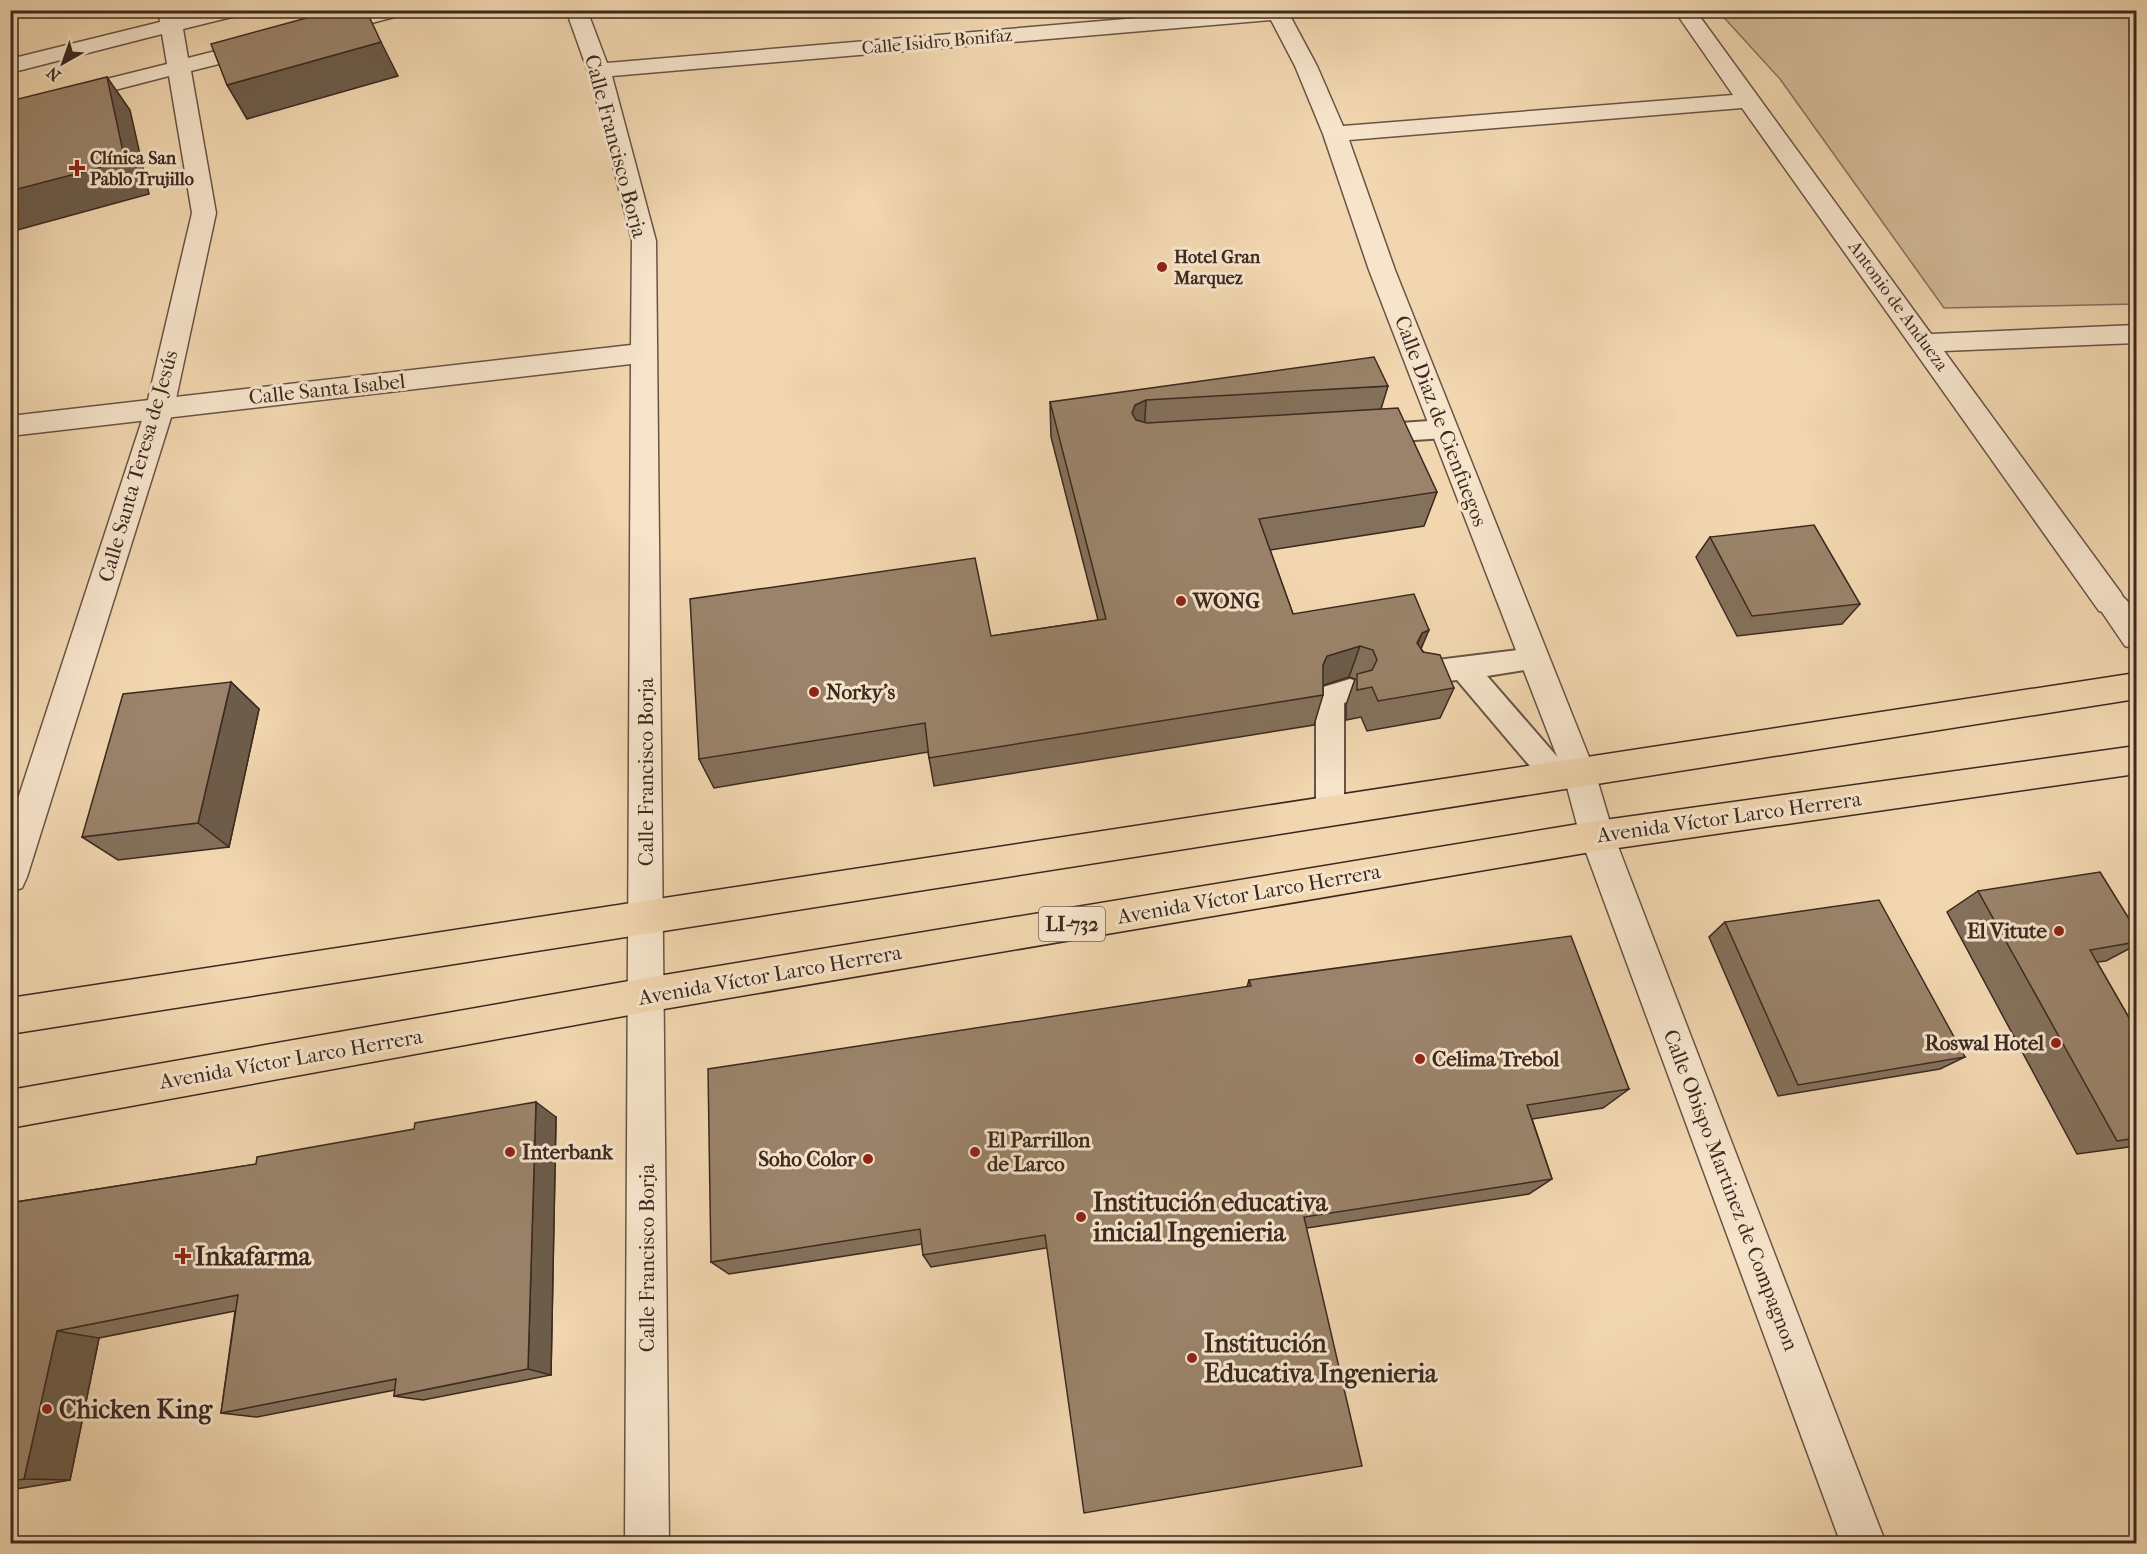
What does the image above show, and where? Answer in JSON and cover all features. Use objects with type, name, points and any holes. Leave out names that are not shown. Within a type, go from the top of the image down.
[{"type":"main road","points":[[10,1016],[2136,686]]},
{"type":"main road","name":"Avenida Víctor Larco Herrera","points":[[10,1109],[646,995],[1597,836],[2136,760]]},
{"type":"street","points":[[10,66],[170,18],[232,10]]},
{"type":"street","points":[[304,35],[394,10]]},
{"type":"street","name":"Calle Francisco Borja","points":[[576,10],[603,83],[644,242],[646,1544]]},
{"type":"street","name":"Antonio de Andueza","points":[[1684,10],[2136,637]]},
{"type":"street","name":"Calle Isidro Bonifaz","points":[[597,71],[1277,12]]},
{"type":"street","name":"Calle Diaz de Cienfuegos","points":[[1277,12],[1306,66],[1335,134],[1382,270],[1534,659],[1568,774],[1597,836]]},
{"type":"street","name":"Calle Santa Teresa de Jesús","points":[[10,877],[160,408],[204,213],[170,18]]},
{"type":"street","points":[[10,110],[281,41]]},
{"type":"street","points":[[1335,134],[1751,100]]},
{"type":"street","points":[[1924,343],[2136,334]]},
{"type":"street","name":"Calle Santa Isabel","points":[[10,426],[644,353]]},
{"type":"street","name":"Calle Obispo Martinez de Compagnon","points":[[1597,836],[1864,1544]]},
{"type":"lane","points":[[1348,435],[1444,429]]},
{"type":"lane","points":[[1421,673],[1534,659]]},
{"type":"lane","points":[[1463,668],[1568,774]]},
{"type":"lane","points":[[1330,811],[1330,696],[1350,690]]},
{"type":"shaded area","points":[[1718,11],[2136,11],[2136,304],[1944,308],[1780,79]]},
{"type":"building","points":[[336,10],[366,10],[381,42],[227,85],[211,44]]},
{"type":"building","points":[[107,77],[125,161],[10,191],[10,101]]},
{"type":"building","points":[[1374,357],[1388,386],[1146,400],[1135,405],[1132,413],[1136,420],[1147,423],[1398,408],[1437,492],[1259,519],[1293,614],[1414,594],[1429,630],[1422,633],[1417,643],[1423,652],[1440,655],[1454,688],[1378,701],[1372,687],[1357,690],[1357,674],[1372,670],[1377,660],[1373,650],[1360,646],[1327,656],[1323,665],[1323,695],[929,758],[925,723],[699,759],[690,599],[975,558],[991,636],[1106,619],[1050,402]]},
{"type":"building","points":[[1814,525],[1860,604],[1752,616],[1710,537]]},
{"type":"building","points":[[231,682],[198,823],[82,837],[123,694]]},
{"type":"building","points":[[2100,872],[2136,930],[2136,942],[2090,950],[2136,1030],[2136,1138],[2117,1141],[1978,891]]},
{"type":"building","points":[[1879,900],[1965,1057],[1798,1085],[1725,922]]},
{"type":"building","points":[[1571,936],[1629,1089],[1527,1105],[1552,1179],[1304,1217],[1362,1466],[1084,1513],[1045,1235],[923,1255],[920,1229],[711,1262],[708,1069],[1251,986],[1249,980]]},
{"type":"building","points":[[536,1102],[528,1369],[394,1396],[396,1379],[221,1413],[238,1295],[57,1331],[24,1479],[10,1481],[10,1203],[256,1164],[257,1157],[414,1129],[415,1123]]},
{"type":"place","name":"Clínica San Pablo Trujillo","points":[[77,168]]},
{"type":"place","name":"Hotel Gran Marquez","points":[[1162,267]]},
{"type":"place","name":"WONG","points":[[1181,601]]},
{"type":"place","name":"Norky's","points":[[814,692]]},
{"type":"place","name":"El Vitute","points":[[2059,931]]},
{"type":"place","name":"Roswal Hotel","points":[[2056,1043]]},
{"type":"place","name":"Celima Trebol","points":[[1420,1059]]},
{"type":"place","name":"Interbank","points":[[510,1152]]},
{"type":"place","name":"El Parrillon de Larco","points":[[975,1152]]},
{"type":"place","name":"Soho Color","points":[[868,1159]]},
{"type":"place","name":"Institución educativa inicial Ingenieria","points":[[1081,1217]]},
{"type":"place","name":"Inkafarma","points":[[183,1256]]},
{"type":"place","name":"Institución Educativa Ingenieria","points":[[1192,1358]]},
{"type":"place","name":"Chicken King","points":[[47,1409]]}]
